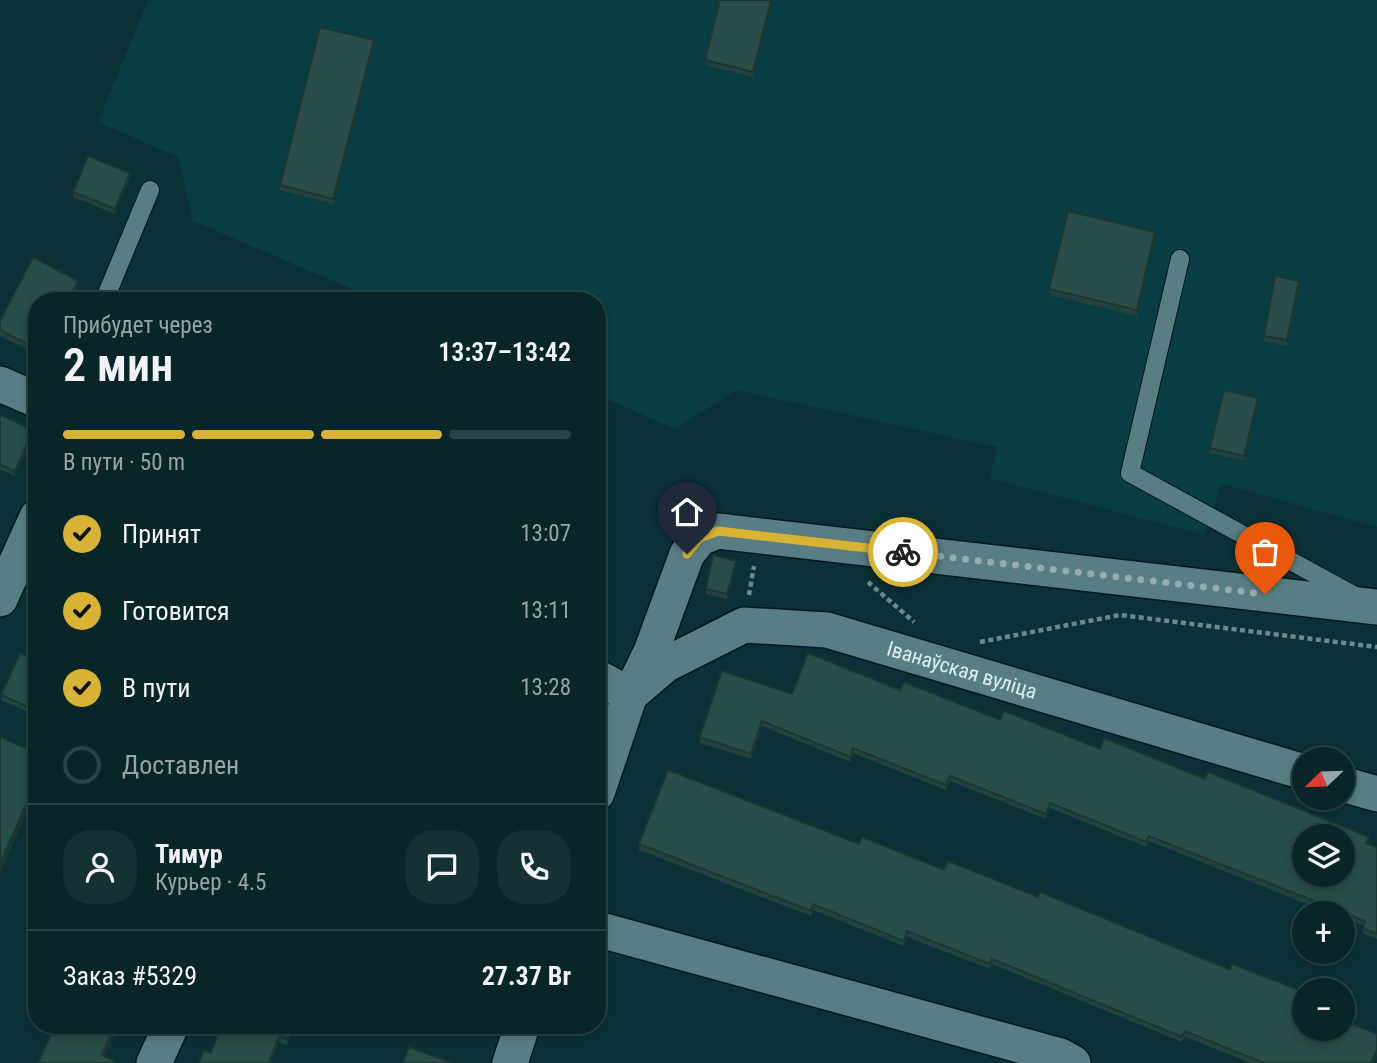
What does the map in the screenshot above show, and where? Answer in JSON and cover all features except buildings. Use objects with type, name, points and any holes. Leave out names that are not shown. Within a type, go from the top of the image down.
[{"type":"street","points":[[0,384],[28,396]]},
{"type":"street","points":[[606,766],[630,695],[651,652],[687,554],[700,538],[718,531],[1376,607]]},
{"type":"street","points":[[0,599],[28,537]]},
{"type":"street","name":"Іванаўская вуліца","points":[[630,695],[664,665],[744,625],[827,630],[1292,768]]},
{"type":"street","points":[[606,682],[630,695]]},
{"type":"street","points":[[1355,788],[1377,794]]},
{"type":"street","points":[[606,931],[1060,1056],[1073,1063]]},
{"type":"street","points":[[155,1063],[168,1034]]},
{"type":"street","points":[[510,1063],[519,1034]]},
{"type":"lane","points":[[108,292],[150,190]]},
{"type":"lane","points":[[1180,259],[1130,473],[1376,607]]},
{"type":"path","points":[[748,602],[754,564],[767,566]]},
{"type":"path","points":[[857,580],[870,583],[918,625]]},
{"type":"path","points":[[970,644],[1120,615],[1377,648]]},
{"type":"shaded area","points":[[148,0],[1377,0],[1377,527],[1222,484],[1204,535],[990,478],[997,447],[736,390],[676,429],[606,399],[606,292],[359,292],[193,221],[178,157],[98,122]]},
{"type":"way so far","points":[[903,552],[1265,594]]},
{"type":"route","points":[[687,554],[700,538],[718,531],[903,552]]}]
